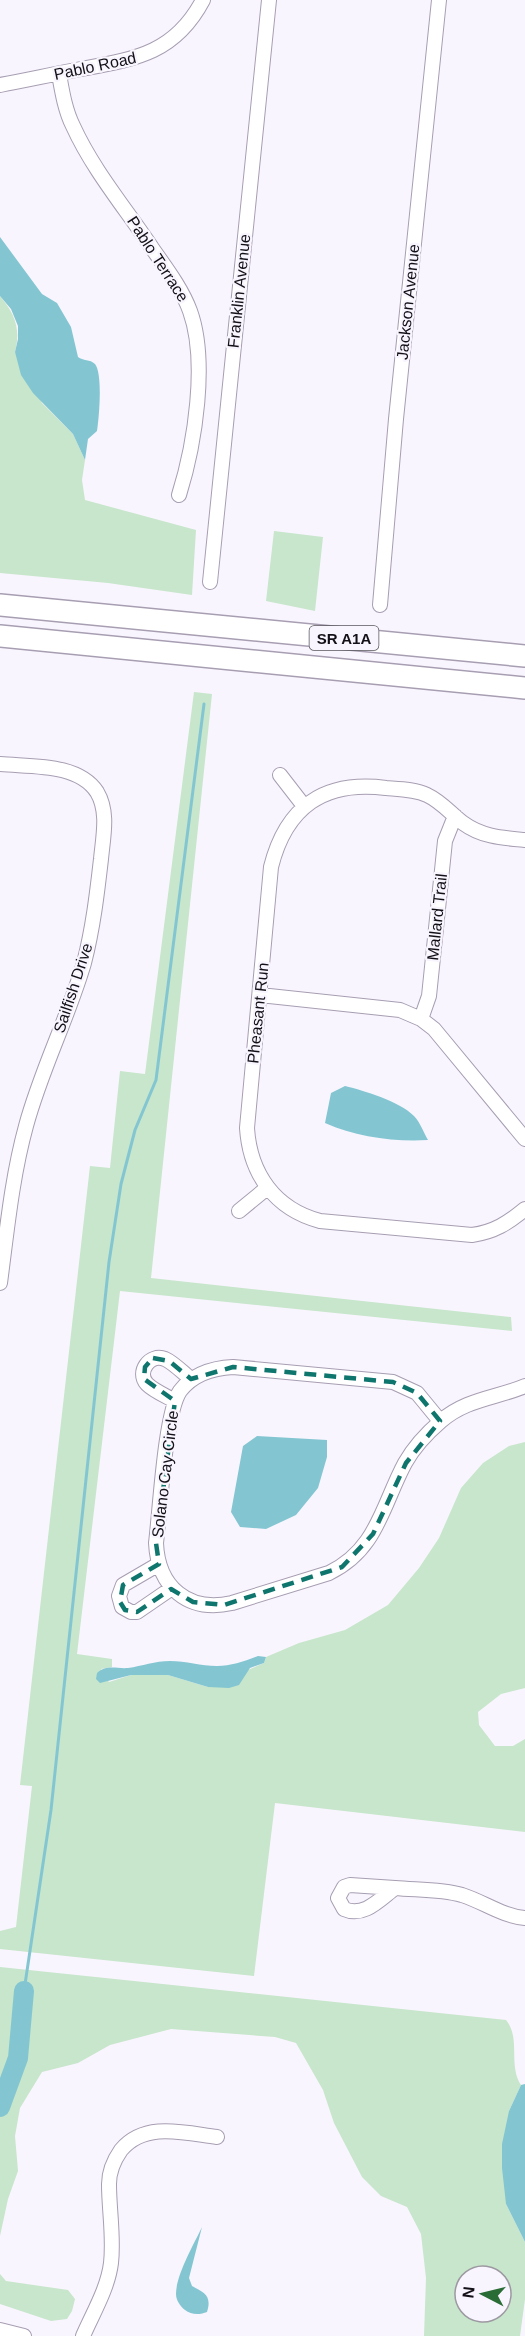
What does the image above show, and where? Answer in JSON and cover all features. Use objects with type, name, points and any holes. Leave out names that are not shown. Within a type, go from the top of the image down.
[{"type":"main road","name":"SR A1A","points":[[0,604],[525,656]]},
{"type":"main road","points":[[116,647],[118,616]]},
{"type":"main road","name":"SR A1A","points":[[0,636],[525,688]]},
{"type":"main road","points":[[450,680],[454,649]]},
{"type":"street","name":"Pablo Road","points":[[0,85],[129,61],[158,49],[185,28],[203,0]]},
{"type":"street","name":"Franklin Avenue","points":[[210,582],[269,0]]},
{"type":"street","name":"Jackson Avenue","points":[[380,605],[394,431],[440,0]]},
{"type":"street","name":"Pablo Terrace","points":[[58,74],[73,126],[89,155],[184,298],[195,327],[198,345],[198,374],[192,450],[179,495]]},
{"type":"street","name":"Sailfish Drive","points":[[0,764],[76,774],[86,780],[98,794],[105,816],[92,928],[83,964],[37,1088],[26,1126],[11,1196],[0,1283]]},
{"type":"street","points":[[280,775],[304,806]]},
{"type":"street","name":"Pheasant Run","points":[[525,840],[490,836],[476,831],[440,802],[415,791],[375,786],[346,788],[315,798],[292,818],[283,834],[271,867],[246,1128],[252,1160],[267,1188],[282,1203],[297,1213],[320,1221],[471,1235],[495,1230],[525,1209]]},
{"type":"street","name":"Mallard Trail","points":[[421,1019],[429,996],[445,841],[455,816]]},
{"type":"street","points":[[260,995],[400,1010],[421,1019],[434,1029],[525,1140]]},
{"type":"street","points":[[239,1211],[267,1188]]},
{"type":"street","points":[[175,1401],[148,1385],[144,1379],[148,1362],[153,1358],[163,1359],[191,1380],[206,1371],[233,1367],[393,1382],[417,1393],[440,1421]]},
{"type":"street","name":"Solano Cay Circle","points":[[172,1588],[159,1564],[156,1543],[171,1411],[181,1390],[191,1380]]},
{"type":"street","points":[[159,1564],[123,1585],[119,1596],[122,1607],[131,1612],[137,1612],[172,1588],[193,1602],[224,1605],[342,1567],[359,1553],[373,1534],[406,1463],[428,1432],[440,1421],[471,1403],[525,1386]]},
{"type":"street","points":[[395,1888],[459,1894],[476,1899],[502,1913],[525,1918]]},
{"type":"street","points":[[83,2336],[107,2281],[111,2265],[109,2181],[117,2157],[132,2140],[154,2131],[167,2130],[217,2137]]},
{"type":"street","points":[[5,2331],[24,2336]]},
{"type":"highlighted area","points":[[153,1358],[169,1361],[191,1379],[233,1367],[393,1382],[417,1393],[440,1421],[406,1463],[373,1534],[342,1567],[224,1605],[193,1602],[171,1589],[137,1612],[125,1610],[120,1602],[123,1585],[159,1564],[156,1543],[175,1401],[144,1379],[145,1367]]},
{"type":"green space","points":[[0,296],[10,309],[17,329],[15,352],[42,403],[73,434],[85,460],[82,480],[85,500],[196,530],[192,595],[108,583],[0,573]]},
{"type":"green space","points":[[274,531],[323,537],[315,611],[266,601]]},
{"type":"green space","points":[[194,692],[212,694],[151,1278],[511,1317],[512,1331],[120,1291],[77,1654],[112,1659],[112,1667],[101,1669],[109,1682],[131,1675],[168,1675],[208,1687],[264,1663],[266,1657],[299,1643],[345,1630],[388,1605],[419,1568],[439,1538],[461,1488],[483,1463],[509,1446],[525,1442],[525,1688],[501,1694],[478,1712],[479,1725],[495,1746],[513,1746],[525,1739],[525,1832],[275,1803],[254,1976],[0,1949],[0,1931],[16,1927],[32,1786],[20,1785],[90,1166],[110,1168],[120,1071],[145,1074]]},
{"type":"green space","points":[[0,1967],[506,2020],[513,2035],[515,2069],[521,2085],[509,2111],[506,2204],[525,2242],[525,2299],[520,2336],[424,2336],[426,2278],[421,2234],[407,2207],[381,2196],[362,2177],[334,2123],[323,2090],[296,2043],[275,2037],[171,2029],[110,2045],[78,2063],[42,2072],[20,2108],[15,2136],[18,2171],[8,2199],[0,2236]]},
{"type":"green space","points":[[0,2274],[6,2281],[68,2290],[75,2299],[72,2311],[67,2319],[51,2321],[0,2304]]},
{"type":"water","points":[[0,237],[42,294],[57,303],[71,327],[78,357],[93,362],[97,369],[100,396],[99,416],[97,431],[88,439],[85,460],[73,434],[33,393],[21,375],[15,352],[18,326],[11,309],[0,296]]},
{"type":"water","points":[[345,1086],[381,1097],[408,1111],[418,1121],[428,1140],[375,1138],[325,1123],[331,1093]]},
{"type":"water","points":[[257,1436],[327,1440],[327,1457],[318,1488],[296,1515],[266,1529],[240,1527],[231,1512],[243,1446]]},
{"type":"water","points":[[258,1656],[266,1657],[264,1663],[250,1668],[239,1685],[229,1688],[208,1687],[168,1675],[131,1675],[100,1683],[96,1679],[97,1673],[108,1668],[128,1668],[170,1661],[222,1666]]},
{"type":"water","points":[[525,2084],[525,2242],[506,2204],[502,2144],[509,2111],[521,2085]]},
{"type":"water","points":[[202,2227],[189,2278],[192,2286],[201,2291],[209,2302],[207,2312],[196,2314],[190,2313],[180,2305],[176,2294],[182,2269]]},
{"type":"waterway","points":[[24,1991],[51,1810],[109,1262],[121,1184],[135,1130],[156,1080],[204,704]]},
{"type":"waterway","points":[[0,2107],[18,2058],[24,1991]]}]
